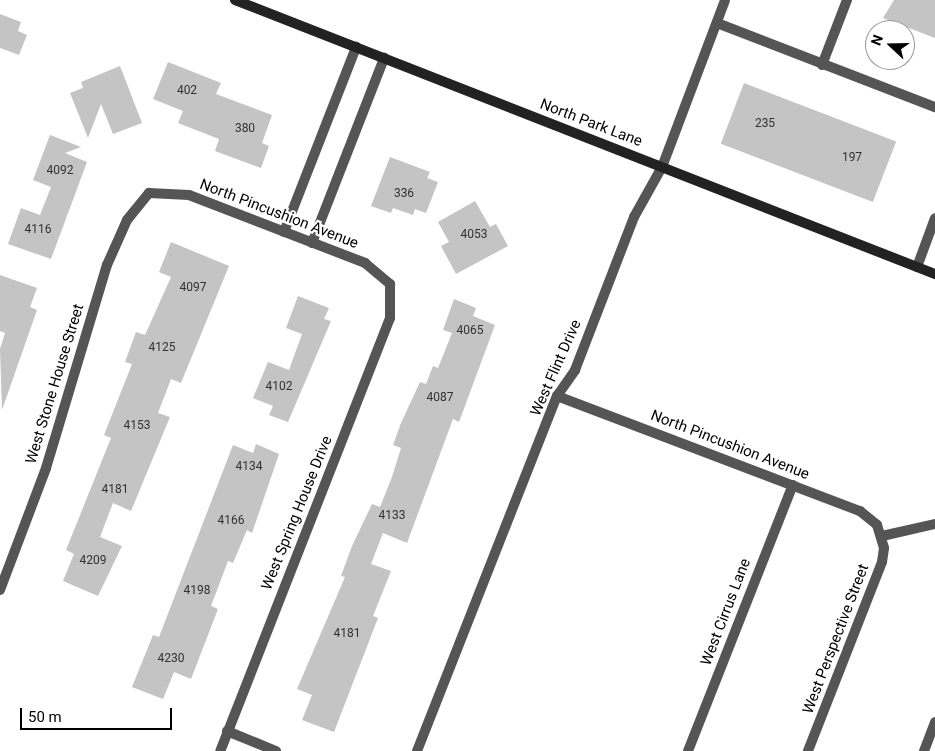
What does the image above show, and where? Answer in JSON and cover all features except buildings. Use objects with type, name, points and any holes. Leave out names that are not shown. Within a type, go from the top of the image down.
[{"type":"street","name":"North Park Lane","points":[[235,0],[935,274]]},
{"type":"street","name":"West Flint Drive","points":[[417,751],[557,396],[575,370],[634,217],[662,167],[725,0]]},
{"type":"street","points":[[822,65],[847,0]]},
{"type":"street","points":[[717,23],[935,107]]},
{"type":"street","points":[[284,232],[356,47]]},
{"type":"street","points":[[312,243],[384,58]]},
{"type":"street","name":"North Pincushion Avenue","points":[[149,193],[189,195],[365,263],[390,284]]},
{"type":"street","name":"West Stone House Street","points":[[0,590],[46,468],[107,265],[127,220],[149,193]]},
{"type":"street","points":[[916,266],[935,218]]},
{"type":"street","name":"West Spring House Drive","points":[[220,751],[390,318],[390,284]]},
{"type":"street","name":"North Pincushion Avenue","points":[[557,396],[870,516],[882,536]]},
{"type":"street","name":"West Cirrus Lane","points":[[688,751],[793,485]]},
{"type":"street","points":[[882,536],[935,524]]},
{"type":"street","name":"West Perspective Street","points":[[808,751],[882,562],[882,536]]},
{"type":"street","points":[[924,751],[935,722]]},
{"type":"street","points":[[227,731],[276,751]]}]
